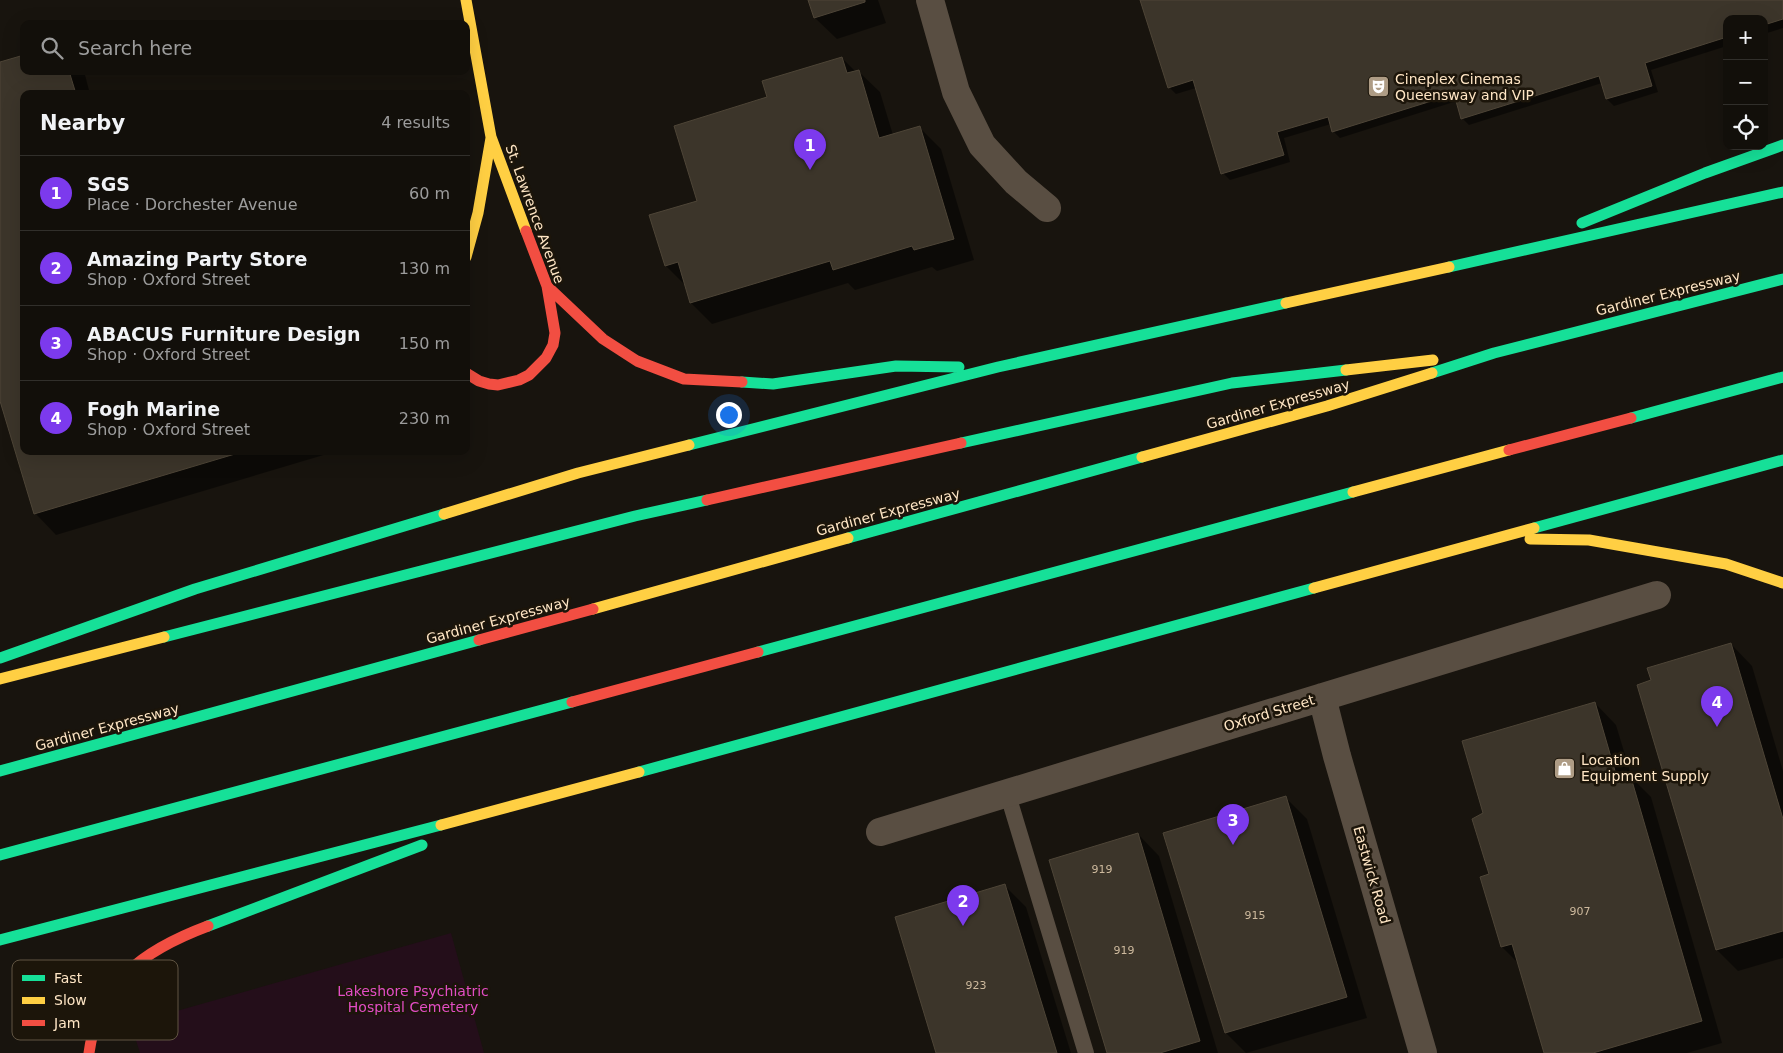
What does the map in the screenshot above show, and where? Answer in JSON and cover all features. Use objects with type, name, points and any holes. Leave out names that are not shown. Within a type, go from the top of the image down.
[{"type":"main road","name":"St. Lawrence Avenue","points":[[466,0],[470,20]]},
{"type":"main road","name":"St. Lawrence Avenue","points":[[470,22],[491,137],[529,233],[547,286],[555,333],[553,345],[542,362],[529,375],[519,380],[498,385],[478,381],[470,376]]},
{"type":"main road","name":"St. Lawrence Avenue","points":[[470,246],[479,210],[491,137]]},
{"type":"main road","points":[[1506,253],[1783,145]]},
{"type":"main road","points":[[0,658],[194,589],[578,473],[998,367],[1783,192]]},
{"type":"main road","name":"Gardiner Expressway","points":[[0,771],[1317,409],[1494,353],[1783,279]]},
{"type":"main road","points":[[547,286],[603,339],[637,361],[684,379],[773,384],[896,366],[998,367]]},
{"type":"main road","points":[[0,679],[635,516],[1232,383],[1494,353]]},
{"type":"main road","points":[[0,855],[1783,376]]},
{"type":"main road","points":[[0,940],[554,795],[1499,539],[1783,460]]},
{"type":"main road","points":[[1499,539],[1589,540],[1726,564],[1783,583]]},
{"type":"main road","points":[[452,834],[554,795]]},
{"type":"main road","points":[[139,960],[189,932],[434,840]]},
{"type":"main road","points":[[89,1053],[91,1040]]},
{"type":"street","points":[[930,0],[956,92],[982,145],[1016,182],[1047,208]]},
{"type":"street","name":"Oxford Street","points":[[880,832],[1658,596]]},
{"type":"street","name":"Eastwick Road","points":[[1322,697],[1337,756],[1423,1053]]},
{"type":"lane","points":[[1007,792],[1086,1053]]},
{"type":"green space","name":"Lakeshore Psychiatric Hospital Cemetery","points":[[451,933],[484,1053],[140,1053],[136,1040],[178,1040],[178,1011]]},
{"type":"building","points":[[808,0],[865,0],[865,2],[814,18]]},
{"type":"building","name":"Cineplex Cinemas Queensway and VIP","points":[[1140,0],[1783,0],[1783,19],[1768,24],[1768,15],[1723,15],[1723,38],[1645,63],[1652,86],[1606,99],[1599,76],[1461,119],[1454,94],[1332,132],[1328,117],[1277,132],[1284,155],[1221,174],[1193,80],[1168,88]]},
{"type":"building","points":[[20,56],[20,75],[70,75],[75,90],[20,90],[20,455],[232,455],[34,514],[0,401],[0,62]]},
{"type":"building","points":[[842,57],[847,73],[859,70],[879,138],[920,126],[954,239],[914,250],[912,246],[833,270],[830,261],[690,303],[678,262],[665,266],[649,215],[697,201],[674,126],[767,97],[762,81]]},
{"type":"building","points":[[1731,643],[1783,819],[1783,931],[1716,950],[1637,685],[1651,680],[1647,668]]},
{"type":"building","points":[[1595,702],[1617,778],[1630,774],[1702,1021],[1593,1053],[1544,1053],[1512,944],[1501,947],[1480,877],[1489,874],[1472,819],[1483,813],[1462,741]]},
{"type":"building","points":[[1286,796],[1347,997],[1225,1033],[1163,833]]},
{"type":"building","points":[[1138,833],[1200,1041],[1160,1053],[1107,1053],[1049,860]]},
{"type":"building","points":[[1005,884],[1057,1053],[936,1053],[895,917]]},
{"type":"traffic: fast","points":[[1582,223],[1705,173],[1783,145]]},
{"type":"traffic: fast","points":[[1449,267],[1783,192]]},
{"type":"traffic: fast","points":[[1432,373],[1494,353],[1783,279]]},
{"type":"traffic: fast","points":[[689,445],[998,367],[1286,303]]},
{"type":"traffic: fast","points":[[742,382],[773,384],[896,366],[959,367]]},
{"type":"traffic: fast","points":[[961,443],[1232,383],[1346,370]]},
{"type":"traffic: fast","points":[[1631,418],[1783,377]]},
{"type":"traffic: fast","points":[[848,538],[1142,457]]},
{"type":"traffic: fast","points":[[1534,528],[1783,460]]},
{"type":"traffic: fast","points":[[758,652],[1353,492]]},
{"type":"traffic: fast","points":[[164,637],[635,516],[707,500]]},
{"type":"traffic: fast","points":[[0,658],[195,589],[444,514]]},
{"type":"traffic: fast","points":[[639,772],[1314,588]]},
{"type":"traffic: fast","points":[[0,771],[479,640]]},
{"type":"traffic: fast","points":[[0,855],[572,702]]},
{"type":"traffic: fast","points":[[0,940],[441,825]]},
{"type":"traffic: fast","points":[[208,926],[422,845]]},
{"type":"traffic: slow","points":[[466,0],[470,20]]},
{"type":"traffic: slow","points":[[470,22],[491,137],[526,231]]},
{"type":"traffic: slow","points":[[470,242],[478,213],[491,138]]},
{"type":"traffic: slow","points":[[1286,303],[1449,267]]},
{"type":"traffic: slow","points":[[1346,370],[1433,360]]},
{"type":"traffic: slow","points":[[1142,457],[1327,406],[1432,373]]},
{"type":"traffic: slow","points":[[444,514],[578,473],[689,445]]},
{"type":"traffic: slow","points":[[1353,492],[1509,450]]},
{"type":"traffic: slow","points":[[1314,588],[1534,528]]},
{"type":"traffic: slow","points":[[593,609],[848,538]]},
{"type":"traffic: slow","points":[[1530,539],[1589,540],[1726,564],[1783,583]]},
{"type":"traffic: slow","points":[[0,679],[164,637]]},
{"type":"traffic: slow","points":[[441,825],[639,772]]},
{"type":"traffic: jam","points":[[470,375],[479,381],[498,385],[519,380],[529,375],[546,358],[553,345],[555,333],[547,286],[526,231]]},
{"type":"traffic: jam","points":[[547,286],[603,339],[637,361],[684,379],[742,382]]},
{"type":"traffic: jam","points":[[1509,450],[1631,418]]},
{"type":"traffic: jam","points":[[707,500],[961,443]]},
{"type":"traffic: jam","points":[[479,640],[593,609]]},
{"type":"traffic: jam","points":[[572,702],[758,652]]},
{"type":"traffic: jam","points":[[142,960],[185,935],[208,926]]},
{"type":"traffic: jam","points":[[89,1053],[92,1040]]},
{"type":"place","name":"Cineplex Cinemas Queensway and VIP","points":[[1379,87]]},
{"type":"place","name":"SGS","points":[[810,170]]},
{"type":"place","name":"Fogh Marine","points":[[1717,727]]},
{"type":"place","name":"Location Equipment Supply","points":[[1565,768]]},
{"type":"place","name":"ABACUS Furniture Design","points":[[1233,845]]},
{"type":"place","name":"Amazing Party Store","points":[[963,926]]}]
